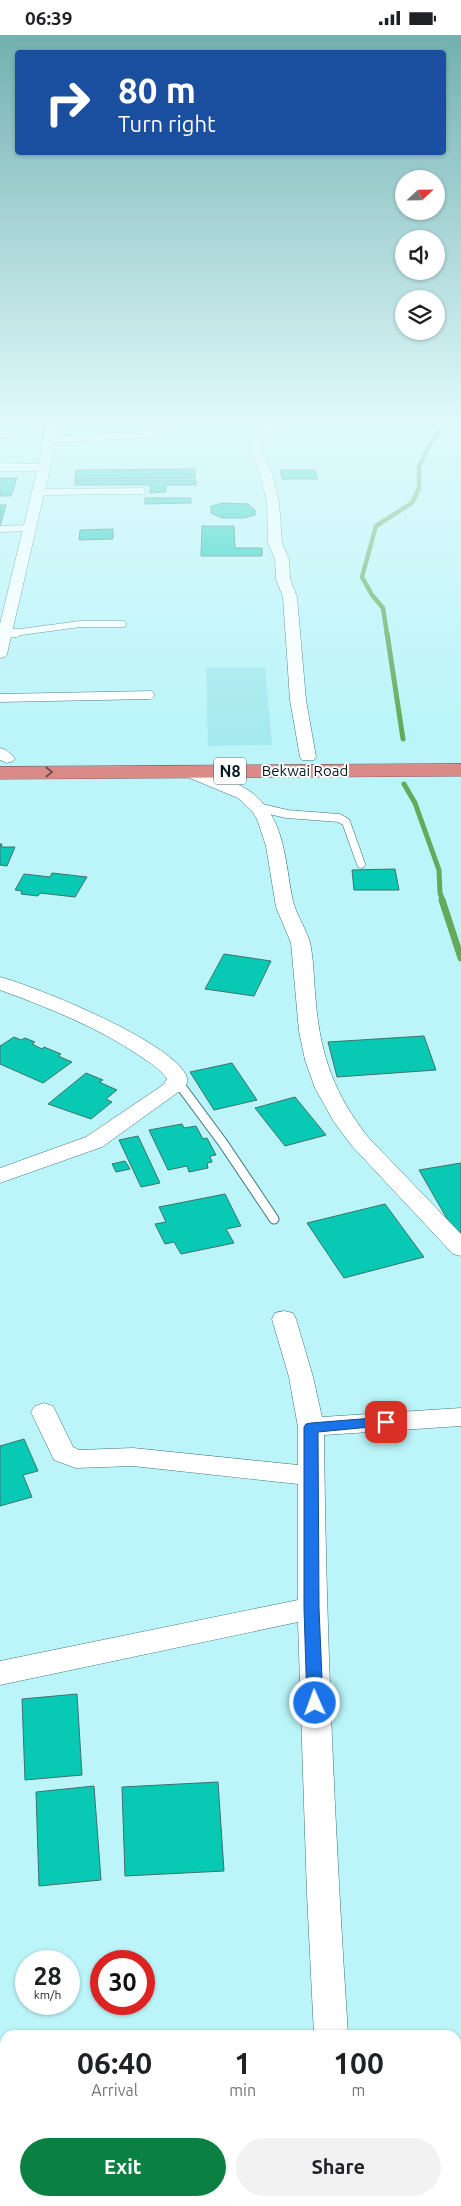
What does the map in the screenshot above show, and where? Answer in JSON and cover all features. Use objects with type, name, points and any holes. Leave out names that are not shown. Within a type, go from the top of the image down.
[{"type":"highway","name":"Bekwai Road","points":[[2,760],[461,757]]},
{"type":"highway","name":"Bekwai Road","points":[[2,760],[186,771],[461,770]]},
{"type":"street","points":[[1,650],[30,522]]},
{"type":"street","points":[[274,522],[276,543],[282,559],[284,579],[290,597],[298,700],[308,757]]},
{"type":"street","points":[[186,771],[249,798],[266,822],[273,840],[285,905],[300,937],[310,1040],[316,1066],[332,1100],[350,1129],[371,1156],[429,1212],[461,1249]]},
{"type":"street","points":[[0,983],[66,1009],[128,1037],[170,1069],[177,1079],[176,1084],[94,1142],[0,1176]]},
{"type":"street","points":[[284,1319],[301,1377],[311,1427],[312,1608],[330,2030]]},
{"type":"street","points":[[44,1412],[63,1453],[76,1459],[133,1457],[311,1476]]},
{"type":"street","points":[[311,1427],[461,1417]]},
{"type":"street","points":[[0,1673],[312,1608]]},
{"type":"lane","points":[[0,529],[29,528]]},
{"type":"lane","points":[[5,633],[80,624],[123,624]]},
{"type":"lane","points":[[0,698],[150,695]]},
{"type":"lane","points":[[256,807],[287,815],[338,818],[346,822],[361,864]]},
{"type":"lane","points":[[176,1084],[183,1089],[224,1143],[274,1219]]},
{"type":"shaded area","points":[[206,667],[265,667],[272,745],[208,746]]},
{"type":"building","points":[[202,526],[234,526],[235,548],[262,548],[262,556],[201,556]]},
{"type":"building","points":[[113,529],[113,539],[79,540],[80,530]]},
{"type":"building","points":[[0,844],[2,844],[1,847],[15,847],[7,866],[0,865]]},
{"type":"building","points":[[395,869],[399,890],[354,890],[352,870]]},
{"type":"building","points":[[52,873],[87,877],[75,897],[40,893],[38,896],[21,894],[22,891],[15,890],[24,874],[50,877]]},
{"type":"building","points":[[224,954],[271,961],[254,996],[205,989]]},
{"type":"building","points":[[424,1036],[436,1070],[337,1077],[328,1042]]},
{"type":"building","points":[[14,1037],[21,1040],[25,1038],[35,1042],[32,1044],[61,1054],[58,1056],[72,1062],[43,1083],[0,1064],[0,1046]]},
{"type":"building","points":[[232,1063],[257,1100],[214,1110],[190,1072]]},
{"type":"building","points":[[86,1073],[103,1080],[99,1082],[117,1090],[106,1099],[112,1102],[91,1119],[48,1104]]},
{"type":"building","points":[[295,1097],[326,1135],[285,1146],[255,1108]]},
{"type":"building","points":[[182,1124],[184,1128],[196,1126],[203,1139],[207,1138],[216,1155],[210,1156],[212,1162],[207,1163],[208,1168],[189,1172],[187,1166],[168,1170],[149,1130]]},
{"type":"building","points":[[138,1136],[160,1183],[141,1187],[119,1140]]},
{"type":"building","points":[[125,1161],[130,1169],[116,1172],[112,1164]]},
{"type":"building","points":[[461,1163],[461,1243],[419,1170]]},
{"type":"building","points":[[225,1194],[241,1226],[226,1229],[234,1243],[181,1254],[174,1242],[165,1244],[155,1224],[166,1222],[159,1207]]},
{"type":"building","points":[[385,1204],[424,1257],[344,1278],[307,1223]]},
{"type":"building","points":[[24,1439],[38,1471],[23,1475],[32,1497],[0,1506],[0,1446]]},
{"type":"building","points":[[77,1694],[82,1775],[25,1780],[22,1699]]},
{"type":"building","points":[[218,1782],[224,1871],[125,1876],[122,1787]]},
{"type":"building","points":[[94,1786],[101,1880],[39,1886],[36,1792]]},
{"type":"waterway","points":[[382,522],[376,526],[362,577],[372,595],[383,608],[387,634]]},
{"type":"waterway","points":[[387,633],[403,739]]},
{"type":"waterway","points":[[404,784],[415,803],[439,870],[440,893],[443,901]]},
{"type":"waterway","points":[[442,900],[461,958]]},
{"type":"route","points":[[315,1703],[312,1608],[311,1427],[386,1422]]}]
